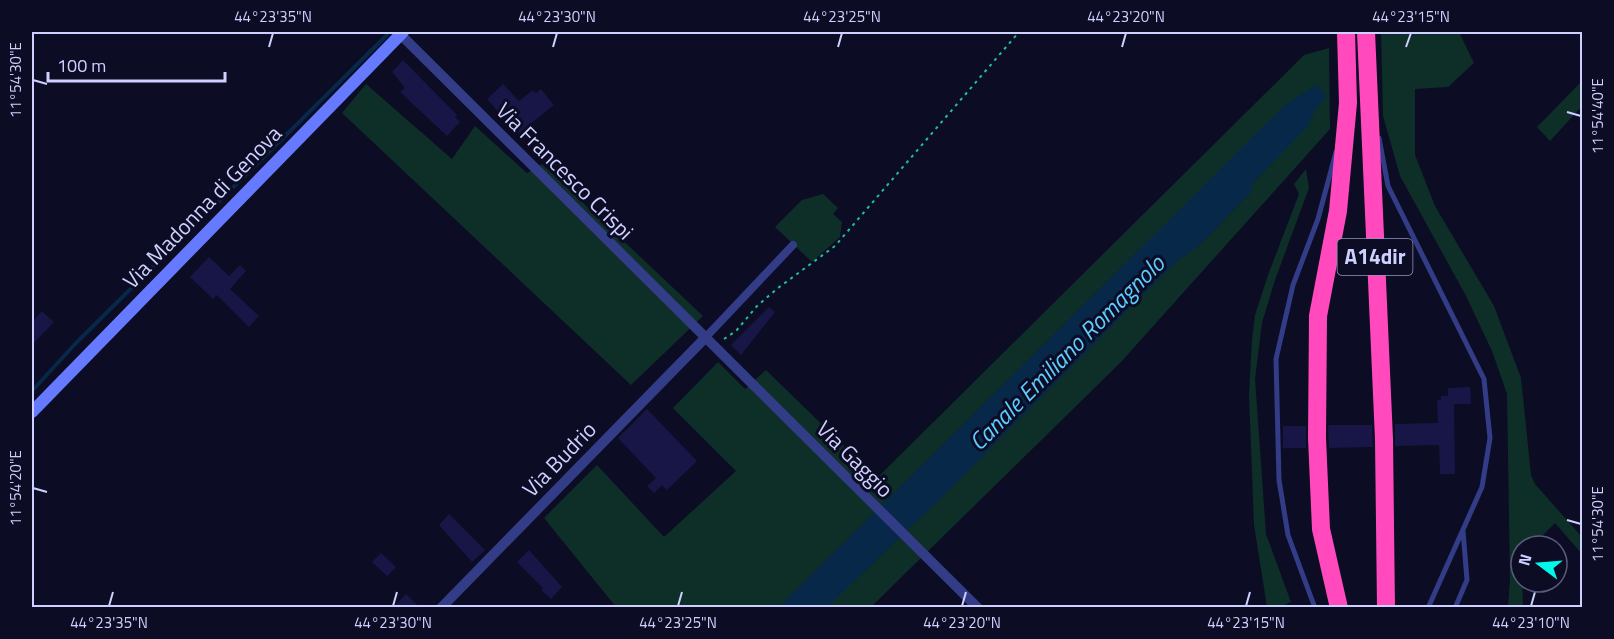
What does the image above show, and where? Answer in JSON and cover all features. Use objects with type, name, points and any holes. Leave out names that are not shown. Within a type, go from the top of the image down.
[{"type":"highway","name":"A14dir","points":[[1339,608],[1321,529],[1317,438],[1318,316],[1338,211],[1348,104],[1346,32]]},
{"type":"highway","name":"A14dir","points":[[1366,32],[1366,74],[1384,439],[1386,608]]},
{"type":"main road","name":"Via Madonna di Genova","points":[[32,412],[400,32]]},
{"type":"street","name":"Via Francesco Crispi","points":[[400,32],[707,340]]},
{"type":"street","points":[[707,340],[793,245]]},
{"type":"street","name":"Via Gaggio","points":[[707,340],[978,608]]},
{"type":"street","name":"Via Budrio","points":[[441,608],[707,340]]},
{"type":"lane","points":[[1366,74],[1388,186],[1484,379],[1490,438],[1482,487],[1428,608]]},
{"type":"lane","points":[[1315,608],[1288,536],[1279,480],[1276,359],[1293,285],[1318,219],[1348,104]]},
{"type":"lane","points":[[1455,608],[1467,580],[1463,531]]},
{"type":"path","points":[[707,340],[726,339],[736,331],[757,306],[778,288],[835,246],[1019,32]]},
{"type":"green space","points":[[1381,32],[1459,32],[1474,63],[1448,87],[1415,89],[1415,155],[1435,206],[1494,306],[1521,378],[1531,475],[1535,484],[1582,537],[1582,554],[1569,539],[1569,534],[1565,534],[1555,523],[1544,534],[1509,534],[1507,394],[1492,351],[1465,294],[1400,176],[1383,116]]},
{"type":"green space","points":[[1329,48],[1330,129],[1121,362],[871,607],[616,607],[544,518],[597,465],[664,537],[736,471],[673,408],[718,362],[745,389],[766,370],[877,478],[1304,55]]},
{"type":"green space","points":[[1582,81],[1582,106],[1550,141],[1537,127]]},
{"type":"green space","points":[[366,84],[452,159],[475,126],[527,173],[542,164],[703,316],[631,385],[342,113]]},
{"type":"green space","points":[[1306,169],[1309,188],[1275,280],[1262,323],[1255,379],[1266,534],[1291,602],[1280,607],[1267,607],[1254,525],[1249,395],[1252,340],[1255,315],[1299,194],[1294,184]]},
{"type":"green space","points":[[823,194],[838,208],[833,214],[842,222],[840,237],[812,262],[775,227],[802,200]]},
{"type":"green space","points":[[1509,593],[1523,594],[1523,607],[1508,607]]},
{"type":"water","name":"Canale Emiliano Romagnolo","points":[[1316,85],[1327,96],[1315,110],[1308,126],[1250,186],[1253,190],[1203,242],[1174,264],[938,501],[827,607],[778,608],[1284,106]]},
{"type":"building","points":[[403,60],[457,115],[455,117],[460,122],[447,136],[400,92],[405,88],[392,72]]},
{"type":"building","points":[[503,84],[519,101],[533,90],[536,93],[541,89],[554,105],[518,134],[487,99]]},
{"type":"building","points":[[209,257],[229,276],[240,265],[246,271],[230,289],[259,316],[249,327],[217,295],[213,299],[190,277]]},
{"type":"building","points":[[769,307],[775,312],[741,355],[731,345]]},
{"type":"building","points":[[42,311],[54,322],[32,345],[32,322]]},
{"type":"building","points":[[1470,387],[1471,404],[1454,404],[1455,474],[1440,474],[1439,445],[1395,446],[1395,424],[1438,423],[1437,400],[1441,400],[1441,396],[1448,396],[1448,388]]},
{"type":"building","points":[[647,409],[697,461],[667,490],[662,485],[654,493],[647,486],[656,478],[618,438]]},
{"type":"building","points":[[1328,425],[1372,425],[1373,447],[1329,448]]},
{"type":"building","points":[[1283,426],[1306,426],[1306,448],[1283,448]]},
{"type":"building","points":[[449,514],[485,550],[472,562],[439,525]]},
{"type":"building","points":[[529,550],[562,587],[551,599],[517,562]]},
{"type":"building","points":[[381,553],[396,567],[387,576],[372,562]]},
{"type":"building","points":[[406,594],[420,608],[393,608]]},
{"type":"waterway","points":[[32,391],[76,343],[387,35]]}]
